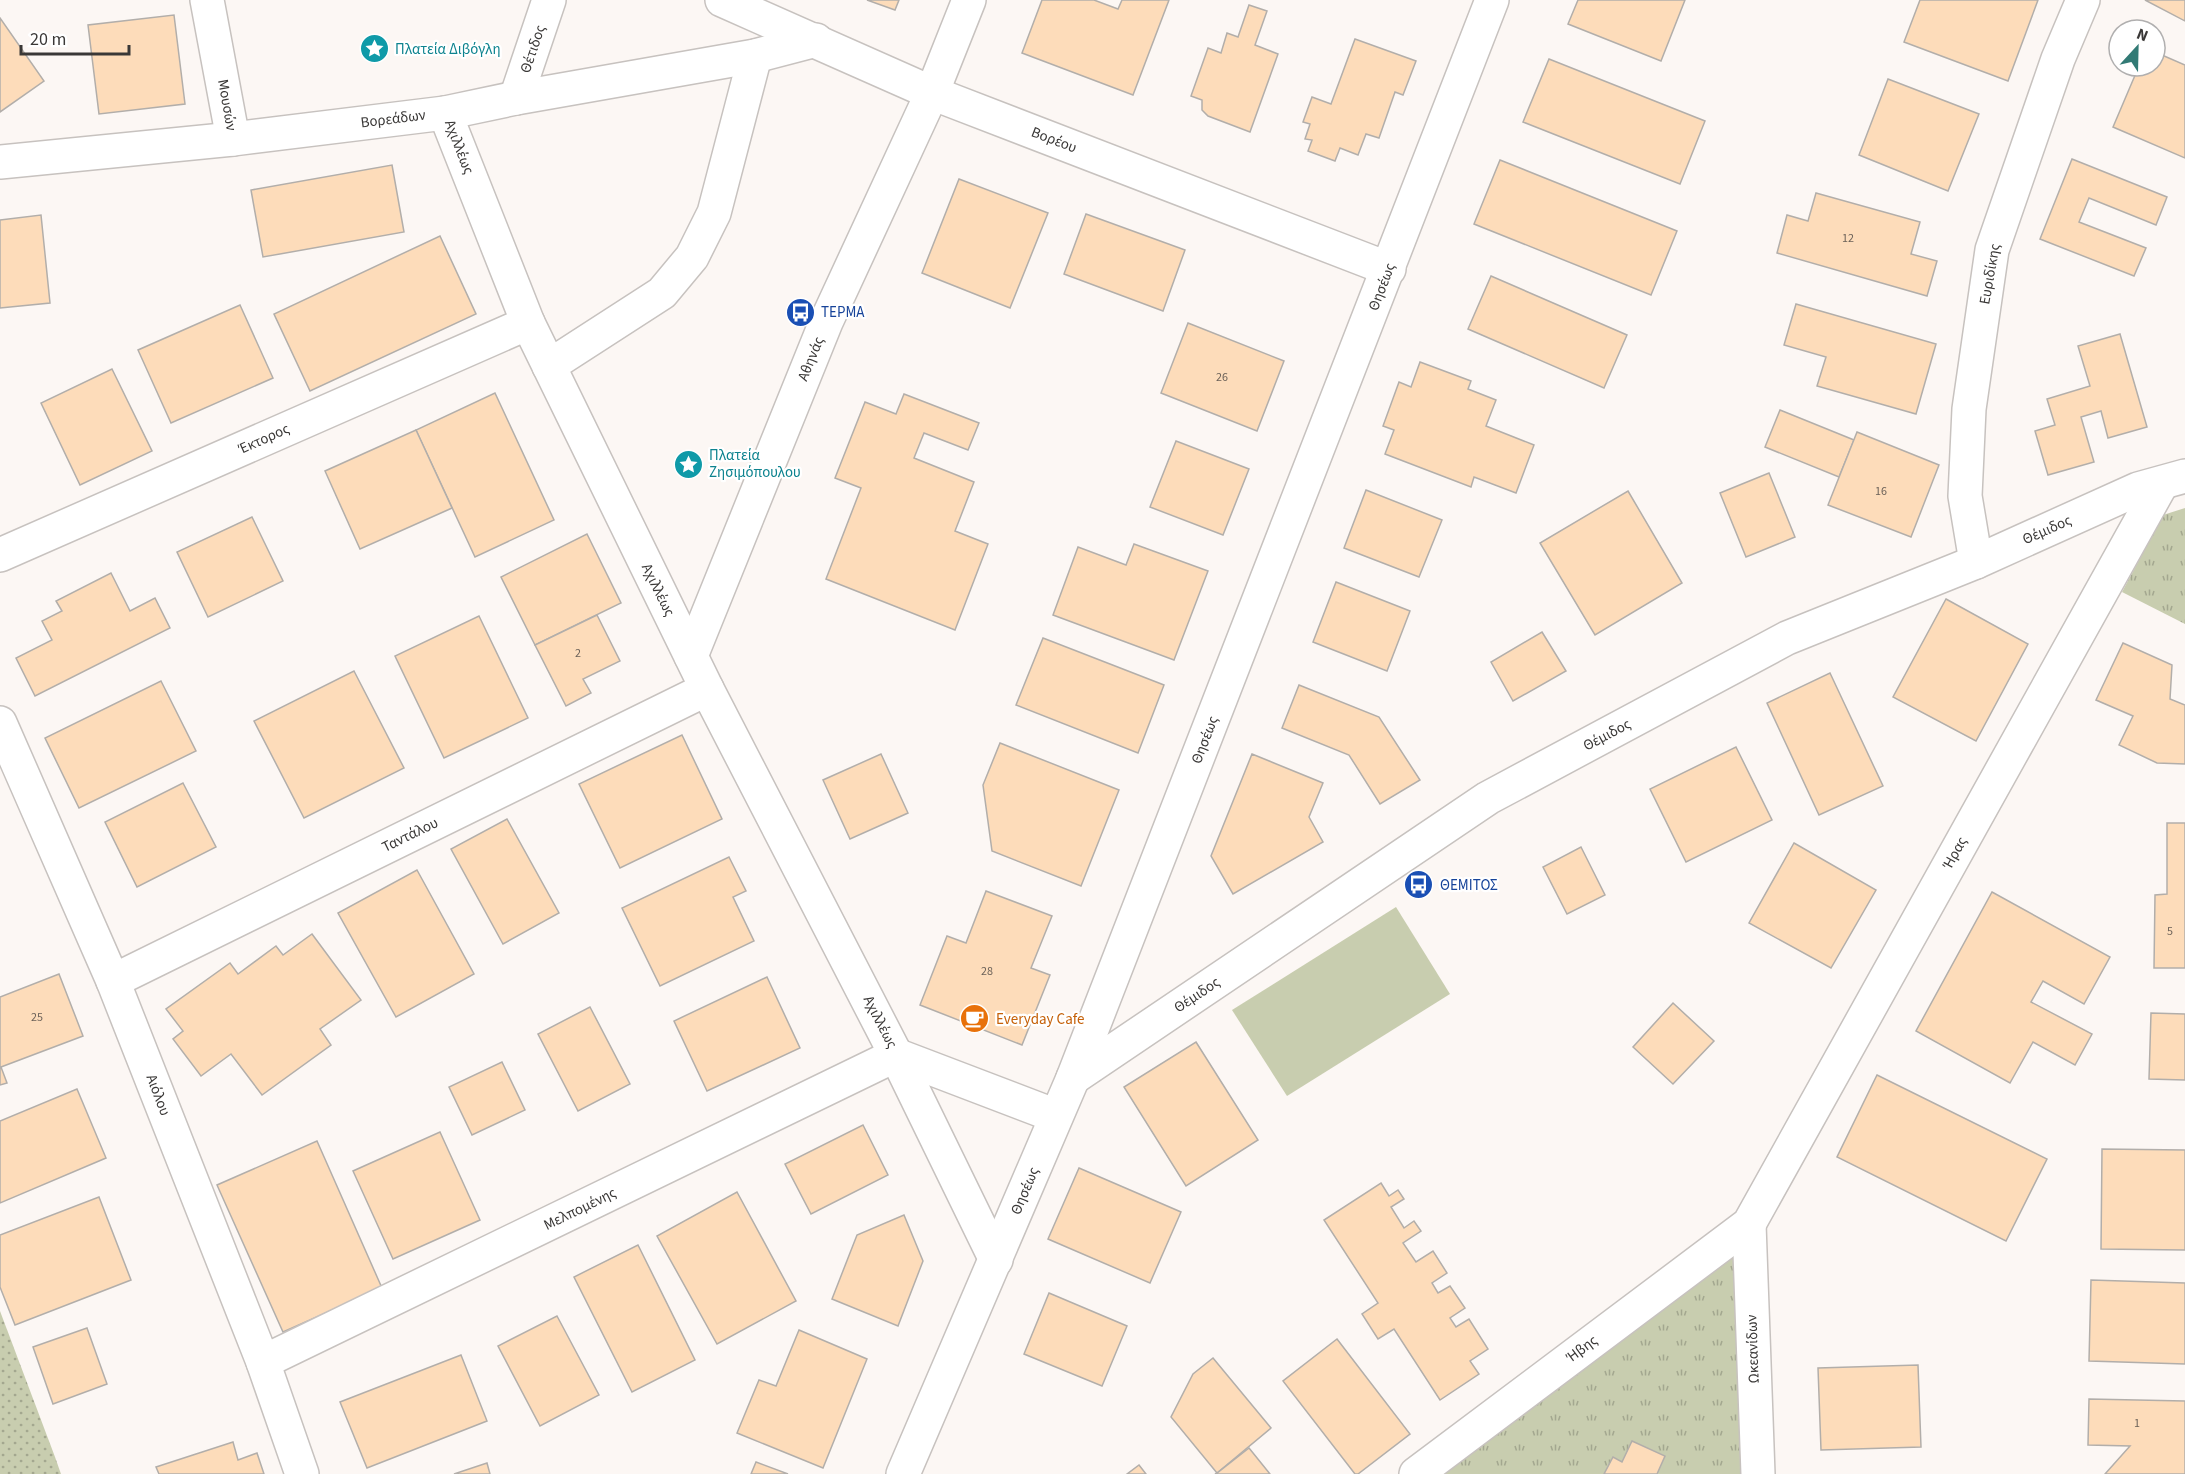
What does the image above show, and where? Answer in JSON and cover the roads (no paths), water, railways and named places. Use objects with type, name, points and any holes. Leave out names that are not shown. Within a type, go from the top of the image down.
[{"type":"street","name":"Μουσών","points":[[207,0],[233,139]]},
{"type":"street","name":"Θέτιδος","points":[[516,98],[549,0]]},
{"type":"street","name":"Βορέου","points":[[723,0],[933,93],[1389,269]]},
{"type":"street","name":"Αθηνάς","points":[[691,656],[826,322],[933,93],[969,0]]},
{"type":"street","name":"Θησέως","points":[[903,1474],[1073,1078],[1492,0]]},
{"type":"street","name":"Ευριδίκης","points":[[1976,562],[1965,496],[1968,420],[1992,250],[2058,59],[2083,0]]},
{"type":"street","name":"Βορεάδων","points":[[0,162],[233,139],[446,112],[755,56],[816,40]]},
{"type":"street","points":[[549,366],[662,292],[692,257],[714,213],[755,56]]},
{"type":"street","name":"Αχιλλέως","points":[[446,112],[528,323],[707,689],[896,1055],[996,1260]]},
{"type":"street","name":"Έκτορος","points":[[0,555],[528,323]]},
{"type":"street","name":"Θέμιδος","points":[[1073,1078],[1488,798],[1787,638],[1976,562],[2138,489],[2174,479]]},
{"type":"street","name":"Ήρας","points":[[1749,1224],[2097,596],[2174,479]]},
{"type":"street","name":"Ταντάλου","points":[[113,981],[707,689]]},
{"type":"street","name":"Αιόλου","points":[[0,723],[113,981],[263,1362],[302,1474]]},
{"type":"street","name":"Αχιλλέως","points":[[896,1055],[1056,1116]]},
{"type":"street","name":"Μελπομένης","points":[[263,1362],[896,1055]]},
{"type":"street","name":"Ήβης","points":[[1429,1471],[1749,1224]]},
{"type":"street","name":"Ωκεανίδων","points":[[1749,1224],[1758,1474]]},
{"type":"place","name":"Πλατεία Διβόγλη","points":[[374,49]]},
{"type":"place","name":"ΤΕΡΜΑ","points":[[800,312]]},
{"type":"place","name":"Πλατεία Ζησιμόπουλου","points":[[688,464]]},
{"type":"place","name":"ΘΕΜΙΤΟΣ","points":[[1419,885]]},
{"type":"place","name":"Everyday Cafe","points":[[975,1019]]}]
